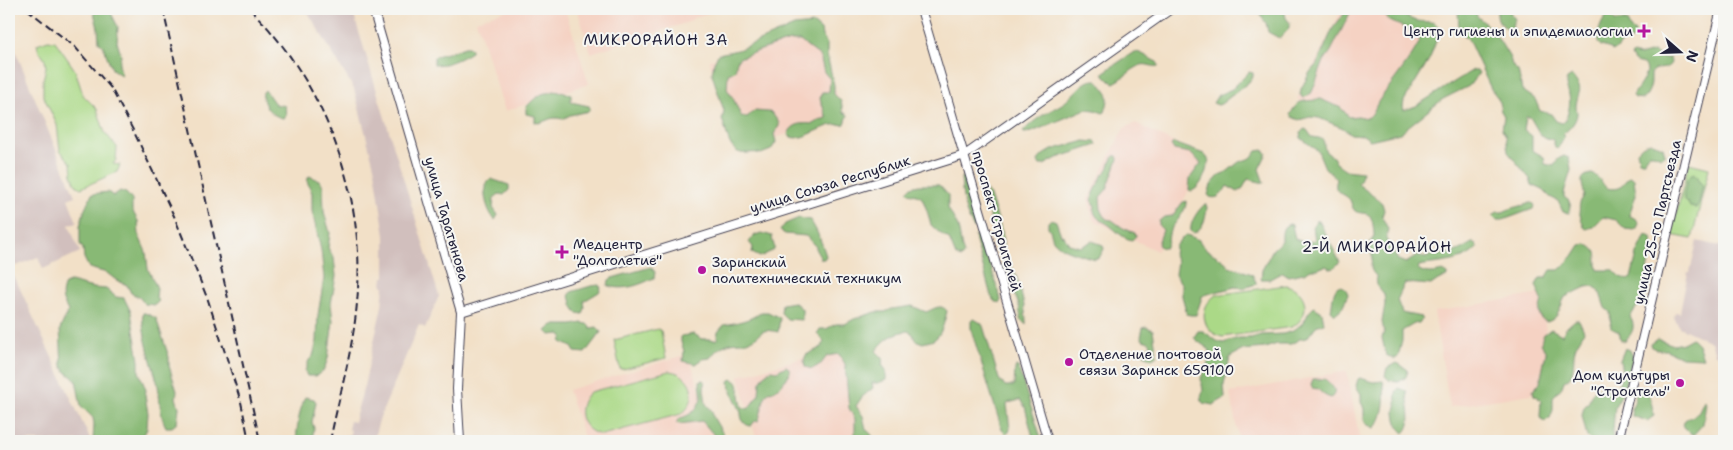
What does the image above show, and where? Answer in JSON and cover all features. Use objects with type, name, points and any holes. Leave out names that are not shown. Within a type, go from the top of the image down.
[{"type":"street","name":"улица Таратынова","points":[[373,9],[462,312],[457,389],[460,441]]},
{"type":"street","name":"проспект Строителей","points":[[921,9],[1048,441]]},
{"type":"street","name":"улица Союза Республик","points":[[462,312],[965,155],[1170,9]]},
{"type":"street","name":"улица 25-го Партсъезда","points":[[1618,441],[1721,9]]},
{"type":"shaded area","points":[[306,9],[352,9],[439,296],[425,328],[419,325],[380,417],[373,441],[344,441],[346,435],[349,436],[351,430],[348,429],[350,421],[354,422],[382,306],[384,286],[382,286],[383,277],[385,277],[385,236],[375,170],[354,89]]},
{"type":"shaded area","points":[[510,9],[565,9],[589,84],[505,111],[476,20]]},
{"type":"shaded area","points":[[577,9],[723,9],[695,17],[689,22],[591,53]]},
{"type":"shaded area","points":[[1342,9],[1386,9],[1429,30],[1375,138],[1297,99]]},
{"type":"shaded area","points":[[815,26],[844,116],[738,150],[709,60]]},
{"type":"shaded area","points":[[9,35],[75,196],[68,199],[77,222],[69,225],[80,252],[43,269],[38,257],[9,267]]},
{"type":"shaded area","points":[[1136,123],[1205,159],[1157,251],[1093,220],[1088,199],[1124,128]]},
{"type":"shaded area","points":[[1697,241],[1724,247],[1724,356],[1715,354],[1711,342],[1679,327],[1674,317],[1675,312],[1680,313],[1688,272],[1690,272]]},
{"type":"shaded area","points":[[14,276],[91,441],[9,441],[9,277]]},
{"type":"shaded area","points":[[1540,294],[1556,390],[1450,407],[1434,312]]},
{"type":"shaded area","points":[[841,347],[868,441],[757,441],[739,376]]},
{"type":"shaded area","points":[[688,354],[716,441],[585,441],[568,390]]},
{"type":"shaded area","points":[[1347,371],[1360,441],[1239,441],[1230,393]]},
{"type":"green space","points":[[93,9],[109,9],[118,27],[117,42],[121,55],[119,64],[122,76],[112,69],[103,46],[99,42],[98,28]]},
{"type":"green space","points":[[1260,9],[1284,9],[1286,18],[1290,23],[1288,30],[1281,37],[1279,38],[1268,32],[1266,23],[1260,15]]},
{"type":"green space","points":[[1348,9],[1351,10],[1350,13],[1324,61],[1312,92],[1304,98],[1300,95],[1301,89],[1310,72],[1317,64],[1333,28]]},
{"type":"green space","points":[[1383,9],[1402,9],[1406,17],[1416,21],[1434,23],[1440,30],[1430,58],[1404,101],[1404,110],[1416,106],[1473,70],[1477,70],[1479,73],[1469,86],[1443,99],[1400,133],[1370,140],[1363,135],[1351,134],[1343,128],[1319,118],[1310,117],[1299,120],[1292,117],[1290,115],[1294,109],[1303,101],[1320,99],[1341,108],[1349,117],[1367,118],[1371,115],[1420,41],[1413,32],[1388,19]]},
{"type":"green space","points":[[1458,9],[1475,9],[1477,16],[1486,24],[1491,33],[1496,35],[1510,58],[1512,65],[1518,71],[1522,90],[1535,99],[1540,111],[1551,114],[1556,121],[1562,123],[1565,121],[1570,102],[1566,85],[1567,79],[1572,76],[1580,88],[1575,120],[1572,126],[1563,134],[1564,137],[1558,148],[1555,147],[1553,140],[1541,136],[1530,117],[1526,117],[1524,130],[1532,136],[1532,150],[1544,157],[1545,164],[1554,166],[1558,159],[1564,156],[1569,158],[1571,170],[1564,197],[1569,201],[1571,207],[1569,213],[1563,212],[1558,201],[1550,197],[1543,190],[1532,185],[1530,179],[1508,152],[1506,136],[1502,129],[1504,116],[1498,98],[1491,89],[1468,39],[1459,30]]},
{"type":"green space","points":[[1497,9],[1510,9],[1515,19],[1512,25],[1513,29],[1510,30],[1499,22]]},
{"type":"green space","points":[[1607,16],[1610,16],[1615,21],[1627,21],[1630,29],[1635,32],[1634,40],[1624,39],[1618,48],[1612,51],[1601,46],[1598,43],[1599,32],[1601,24]]},
{"type":"green space","points":[[814,24],[821,30],[827,44],[827,55],[834,85],[834,94],[841,101],[843,112],[848,115],[845,124],[828,126],[802,137],[791,137],[788,134],[795,126],[813,124],[827,118],[820,99],[822,92],[829,92],[830,79],[824,72],[820,56],[800,41],[790,41],[739,58],[735,70],[728,74],[727,89],[741,116],[747,117],[754,111],[769,112],[772,113],[779,123],[774,134],[776,142],[771,150],[761,154],[736,151],[730,144],[722,120],[724,111],[712,74],[714,62],[718,54],[738,50],[794,26]]},
{"type":"green space","points":[[48,40],[55,41],[75,70],[83,95],[97,109],[105,133],[117,147],[116,160],[113,164],[120,165],[117,172],[81,188],[76,185],[72,175],[71,163],[60,150],[57,125],[43,95],[43,80],[46,67],[45,60],[37,44]]},
{"type":"green space","points":[[464,47],[471,49],[471,52],[448,63],[434,64],[434,57]]},
{"type":"green space","points":[[1134,52],[1143,54],[1157,62],[1159,66],[1142,65],[1114,83],[1104,75],[1104,72]]},
{"type":"green space","points":[[1653,52],[1665,58],[1670,58],[1671,63],[1666,68],[1652,71],[1649,91],[1643,99],[1635,98],[1633,96],[1647,73],[1645,65],[1634,61],[1631,56],[1633,54],[1639,56]]},
{"type":"green space","points":[[1249,72],[1253,73],[1253,76],[1249,82],[1221,104],[1213,103],[1218,95],[1232,89]]},
{"type":"green space","points":[[1097,80],[1104,88],[1108,97],[1105,112],[1086,109],[1032,132],[1023,132],[1036,120],[1066,101],[1085,83]]},
{"type":"green space","points":[[265,90],[275,104],[285,106],[286,116],[283,118],[279,117],[268,109],[263,96]]},
{"type":"green space","points":[[554,91],[571,94],[571,102],[589,106],[589,111],[570,115],[563,119],[555,118],[538,123],[535,122],[535,116],[526,114],[526,108],[543,93]]},
{"type":"green space","points":[[1305,129],[1312,137],[1324,141],[1326,152],[1333,157],[1336,163],[1346,170],[1362,172],[1358,184],[1382,203],[1384,210],[1382,217],[1388,229],[1386,239],[1398,260],[1406,263],[1417,256],[1426,258],[1435,254],[1450,253],[1472,243],[1478,247],[1466,257],[1419,266],[1418,269],[1427,273],[1443,271],[1448,274],[1447,277],[1431,285],[1405,283],[1397,300],[1402,313],[1423,319],[1402,331],[1402,341],[1398,357],[1395,359],[1386,355],[1382,338],[1385,304],[1384,294],[1377,285],[1376,276],[1371,269],[1370,243],[1374,236],[1371,218],[1367,214],[1355,211],[1350,200],[1337,190],[1337,179],[1325,168],[1318,151],[1301,138],[1300,132]]},
{"type":"green space","points":[[1084,141],[1096,142],[1097,145],[1057,158],[1044,165],[1040,165],[1038,162],[1041,157],[1051,151]]},
{"type":"green space","points":[[1650,142],[1663,147],[1665,154],[1661,157],[1649,154],[1644,161],[1639,161],[1637,151]]},
{"type":"green space","points":[[1174,143],[1204,154],[1209,160],[1199,186],[1192,191],[1189,190],[1190,178],[1201,163],[1190,153],[1174,150],[1171,145]]},
{"type":"green space","points":[[1263,150],[1267,153],[1259,169],[1264,183],[1248,179],[1243,188],[1238,192],[1227,186],[1216,198],[1208,195],[1211,185],[1219,176],[1239,162],[1251,158],[1257,151]]},
{"type":"green space","points":[[1114,156],[1117,156],[1118,159],[1107,189],[1100,197],[1101,209],[1106,219],[1112,220],[1123,228],[1135,233],[1136,236],[1132,240],[1122,236],[1099,219],[1094,212],[1095,206],[1093,205],[1092,198]]},
{"type":"green space","points":[[1689,163],[1709,168],[1692,239],[1671,235]]},
{"type":"green space","points":[[1693,173],[1703,185],[1696,208],[1690,207],[1684,200],[1687,179]]},
{"type":"green space","points":[[1592,174],[1606,187],[1613,189],[1619,188],[1629,177],[1634,179],[1636,195],[1629,215],[1639,223],[1637,228],[1634,230],[1625,229],[1616,220],[1603,217],[1593,227],[1586,229],[1584,227],[1579,209],[1584,196],[1582,180],[1587,175]]},
{"type":"green space","points":[[309,176],[319,180],[323,185],[324,212],[330,233],[328,248],[334,258],[336,276],[331,304],[333,321],[328,358],[324,370],[316,376],[307,376],[305,371],[309,360],[313,356],[317,341],[318,315],[324,278],[321,250],[312,211],[312,193],[307,181]]},
{"type":"green space","points":[[961,177],[968,181],[973,198],[976,213],[974,228],[966,210]]},
{"type":"green space","points":[[491,179],[509,185],[509,190],[504,195],[499,194],[494,198],[493,208],[498,215],[495,220],[488,209],[485,195],[486,184]]},
{"type":"green space","points":[[939,185],[948,195],[948,208],[958,227],[964,254],[961,258],[956,256],[949,239],[931,225],[921,197],[907,191],[911,187]]},
{"type":"green space","points":[[120,191],[126,193],[132,200],[132,210],[138,221],[139,236],[146,252],[148,269],[157,288],[156,298],[159,301],[155,305],[145,304],[139,297],[131,293],[127,285],[107,273],[89,268],[84,258],[83,249],[80,244],[80,226],[85,208],[92,194],[108,192],[113,196]]},
{"type":"green space","points":[[986,191],[989,193],[999,222],[1003,251],[1000,250],[993,229]]},
{"type":"green space","points":[[1186,201],[1183,212],[1170,231],[1167,246],[1165,248],[1160,247],[1158,244],[1163,230],[1159,226],[1159,221],[1164,217],[1172,216],[1183,202]]},
{"type":"green space","points":[[1533,203],[1535,206],[1533,209],[1503,220],[1497,220],[1493,216],[1497,212],[1503,212]]},
{"type":"green space","points":[[1205,204],[1207,211],[1202,225],[1194,233],[1191,232],[1191,225],[1195,217]]},
{"type":"green space","points":[[799,218],[810,220],[813,224],[826,256],[824,259],[821,259],[816,251],[816,247],[806,236],[785,234],[780,231],[785,224]]},
{"type":"green space","points":[[1051,219],[1056,221],[1061,235],[1064,236],[1069,244],[1081,247],[1092,241],[1103,245],[1104,249],[1099,258],[1094,259],[1078,254],[1058,245],[1048,227],[1048,222]]},
{"type":"green space","points":[[1316,221],[1319,221],[1340,262],[1333,269],[1325,266],[1311,269],[1304,273],[1288,276],[1283,272],[1270,279],[1261,279],[1262,270],[1273,249],[1282,241],[1285,226],[1292,225],[1295,239],[1306,243],[1315,240],[1313,227]]},
{"type":"green space","points":[[762,233],[772,236],[774,250],[760,257],[752,253],[753,247],[749,242],[755,235]]},
{"type":"green space","points":[[978,235],[982,238],[1000,296],[1001,301],[999,303],[994,301],[991,296],[976,242],[975,236]]},
{"type":"green space","points":[[1187,235],[1199,240],[1205,248],[1229,266],[1252,274],[1256,284],[1204,295],[1196,315],[1187,314],[1182,296],[1182,285],[1175,274],[1177,262],[1174,256],[1175,246]]},
{"type":"green space","points":[[1646,235],[1651,237],[1652,244],[1643,294],[1630,317],[1633,327],[1630,336],[1624,341],[1621,340],[1619,332],[1611,328],[1610,312],[1605,308],[1599,290],[1593,286],[1586,287],[1565,297],[1557,315],[1551,320],[1547,322],[1541,319],[1539,312],[1542,300],[1536,285],[1540,278],[1546,278],[1551,270],[1559,270],[1573,256],[1580,245],[1586,244],[1594,249],[1598,270],[1613,270],[1620,277],[1629,280],[1637,254]]},
{"type":"green space","points":[[1008,261],[1015,273],[1021,292],[1026,325],[1021,320],[1019,305],[1011,286],[1009,272],[1006,268]]},
{"type":"green space","points":[[651,267],[655,272],[654,278],[648,281],[626,288],[608,286],[609,280],[612,278]]},
{"type":"green space","points":[[70,282],[106,289],[116,297],[124,298],[131,312],[139,372],[146,390],[145,396],[148,413],[147,428],[140,438],[132,441],[93,441],[93,418],[81,406],[76,380],[62,366],[60,329],[68,311],[62,295],[65,284]]},
{"type":"green space","points":[[599,285],[601,288],[599,292],[584,301],[585,308],[583,314],[577,313],[569,297],[571,292]]},
{"type":"green space","points":[[1286,285],[1299,292],[1305,304],[1303,316],[1292,327],[1222,337],[1210,330],[1206,324],[1204,312],[1206,306],[1216,295]]},
{"type":"green space","points":[[1338,286],[1344,288],[1348,294],[1342,308],[1335,314],[1331,310],[1334,294]]},
{"type":"green space","points":[[794,302],[802,309],[802,320],[787,319],[781,313],[782,304]]},
{"type":"green space","points":[[912,306],[926,312],[937,307],[945,309],[947,311],[941,330],[935,339],[923,343],[915,340],[913,334],[908,331],[898,333],[882,343],[876,351],[883,358],[882,365],[886,370],[886,380],[872,383],[873,388],[862,397],[856,406],[863,416],[866,429],[875,441],[855,441],[855,419],[849,408],[845,364],[839,354],[827,356],[821,364],[812,369],[805,367],[804,360],[806,355],[822,347],[824,341],[817,334],[820,329],[826,329],[836,324],[845,324],[876,312]]},
{"type":"green space","points":[[1314,307],[1322,312],[1324,323],[1316,326],[1307,338],[1300,339],[1291,344],[1277,344],[1265,348],[1243,350],[1230,357],[1224,385],[1225,398],[1213,405],[1203,403],[1201,397],[1203,391],[1201,378],[1208,363],[1210,350],[1194,337],[1198,331],[1203,331],[1223,343],[1239,338],[1283,334],[1293,331],[1304,322]]},
{"type":"green space","points":[[761,312],[768,312],[780,318],[778,332],[763,331],[747,342],[727,344],[716,351],[710,358],[703,359],[696,364],[683,361],[684,351],[681,336],[694,334],[702,339],[714,340],[717,339],[718,332],[724,325],[748,319]]},
{"type":"green space","points":[[143,313],[156,318],[169,357],[169,366],[177,391],[176,398],[179,407],[177,423],[172,427],[166,427],[163,421],[157,381],[145,337]]},
{"type":"green space","points":[[974,319],[983,326],[999,379],[1005,386],[1014,386],[1015,369],[1016,366],[1018,367],[1042,441],[1034,441],[1025,407],[1020,400],[1008,403],[1010,429],[1006,434],[1002,430],[971,329],[971,320]]},
{"type":"green space","points":[[1575,320],[1579,320],[1584,331],[1575,351],[1573,370],[1553,397],[1553,410],[1550,418],[1545,421],[1540,416],[1541,400],[1534,395],[1533,391],[1540,382],[1546,353],[1541,343],[1543,335],[1551,329],[1562,335],[1566,328]]},
{"type":"green space","points":[[587,324],[591,328],[597,327],[601,332],[585,353],[575,352],[572,347],[561,342],[563,336],[560,334],[550,335],[546,331],[553,325]]},
{"type":"green space","points":[[1146,327],[1153,330],[1157,356],[1152,359],[1144,355],[1145,350],[1151,344],[1141,337],[1143,328]]},
{"type":"green space","points":[[658,329],[661,331],[666,358],[620,369],[614,340]]},
{"type":"green space","points":[[1692,338],[1698,344],[1703,358],[1682,357],[1666,350],[1651,347],[1650,344],[1657,339],[1674,345]]},
{"type":"green space","points":[[1625,348],[1630,350],[1633,357],[1622,394],[1615,406],[1612,441],[1592,441],[1587,437],[1582,415],[1584,407],[1596,389],[1617,388],[1622,373],[1620,360]]},
{"type":"green space","points":[[1396,363],[1408,370],[1406,377],[1399,382],[1389,380],[1385,376],[1387,368]]},
{"type":"green space","points":[[786,366],[790,369],[790,372],[778,388],[768,392],[758,421],[755,421],[751,426],[746,424],[742,419],[731,389],[730,380],[733,379],[738,383],[742,407],[748,409],[759,394],[760,382],[766,373],[772,370],[777,371]]},
{"type":"green space","points":[[669,371],[684,377],[691,388],[691,402],[681,414],[602,435],[588,429],[584,423],[581,417],[582,404],[590,392]]},
{"type":"green space","points":[[1360,378],[1374,382],[1383,381],[1384,399],[1382,412],[1378,424],[1374,428],[1366,424],[1364,419],[1361,394],[1356,386]]},
{"type":"green space","points":[[1313,379],[1325,379],[1332,386],[1334,392],[1331,398],[1324,395],[1318,389],[1312,388]]},
{"type":"green space","points":[[703,380],[705,382],[706,404],[712,411],[713,417],[725,437],[725,441],[710,441],[714,435],[702,421],[676,423],[680,418],[687,416],[696,409],[701,396],[700,381]]},
{"type":"green space","points":[[1644,387],[1649,396],[1654,416],[1647,421],[1632,416],[1631,408],[1637,391]]},
{"type":"green space","points":[[1399,388],[1407,391],[1410,413],[1409,424],[1404,433],[1396,420],[1395,414],[1396,393]]},
{"type":"green space","points":[[305,397],[314,399],[316,402],[312,422],[314,428],[312,441],[297,441],[299,419]]},
{"type":"green space","points":[[1704,400],[1706,402],[1703,424],[1693,435],[1683,427],[1684,421],[1699,411]]},
{"type":"railway","points":[[27,9],[75,47],[111,88],[134,132],[174,216],[208,300],[241,402],[249,441]]},
{"type":"railway","points":[[163,9],[260,441]]},
{"type":"railway","points":[[250,9],[277,39],[300,72],[320,107],[336,144],[348,183],[355,223],[358,263],[357,303],[349,355],[330,441]]},
{"type":"place","name":"Центр гигиены и эпидемиологии","points":[[1644,31]]},
{"type":"place","name":"Медцентр \"Долголетие\"","points":[[562,252]]},
{"type":"place","name":"Заринский политехнический техникум","points":[[702,270]]},
{"type":"place","name":"Отделение почтовой связи Заринск 659100","points":[[1069,362]]},
{"type":"place","name":"Дом культуры \"Строитель\"","points":[[1680,383]]},
{"type":"district","name":"МИКРОРАЙОН 3А","points":[[656,40]]},
{"type":"district","name":"2-Й МИКРОРАЙОН","points":[[1377,247]]}]
